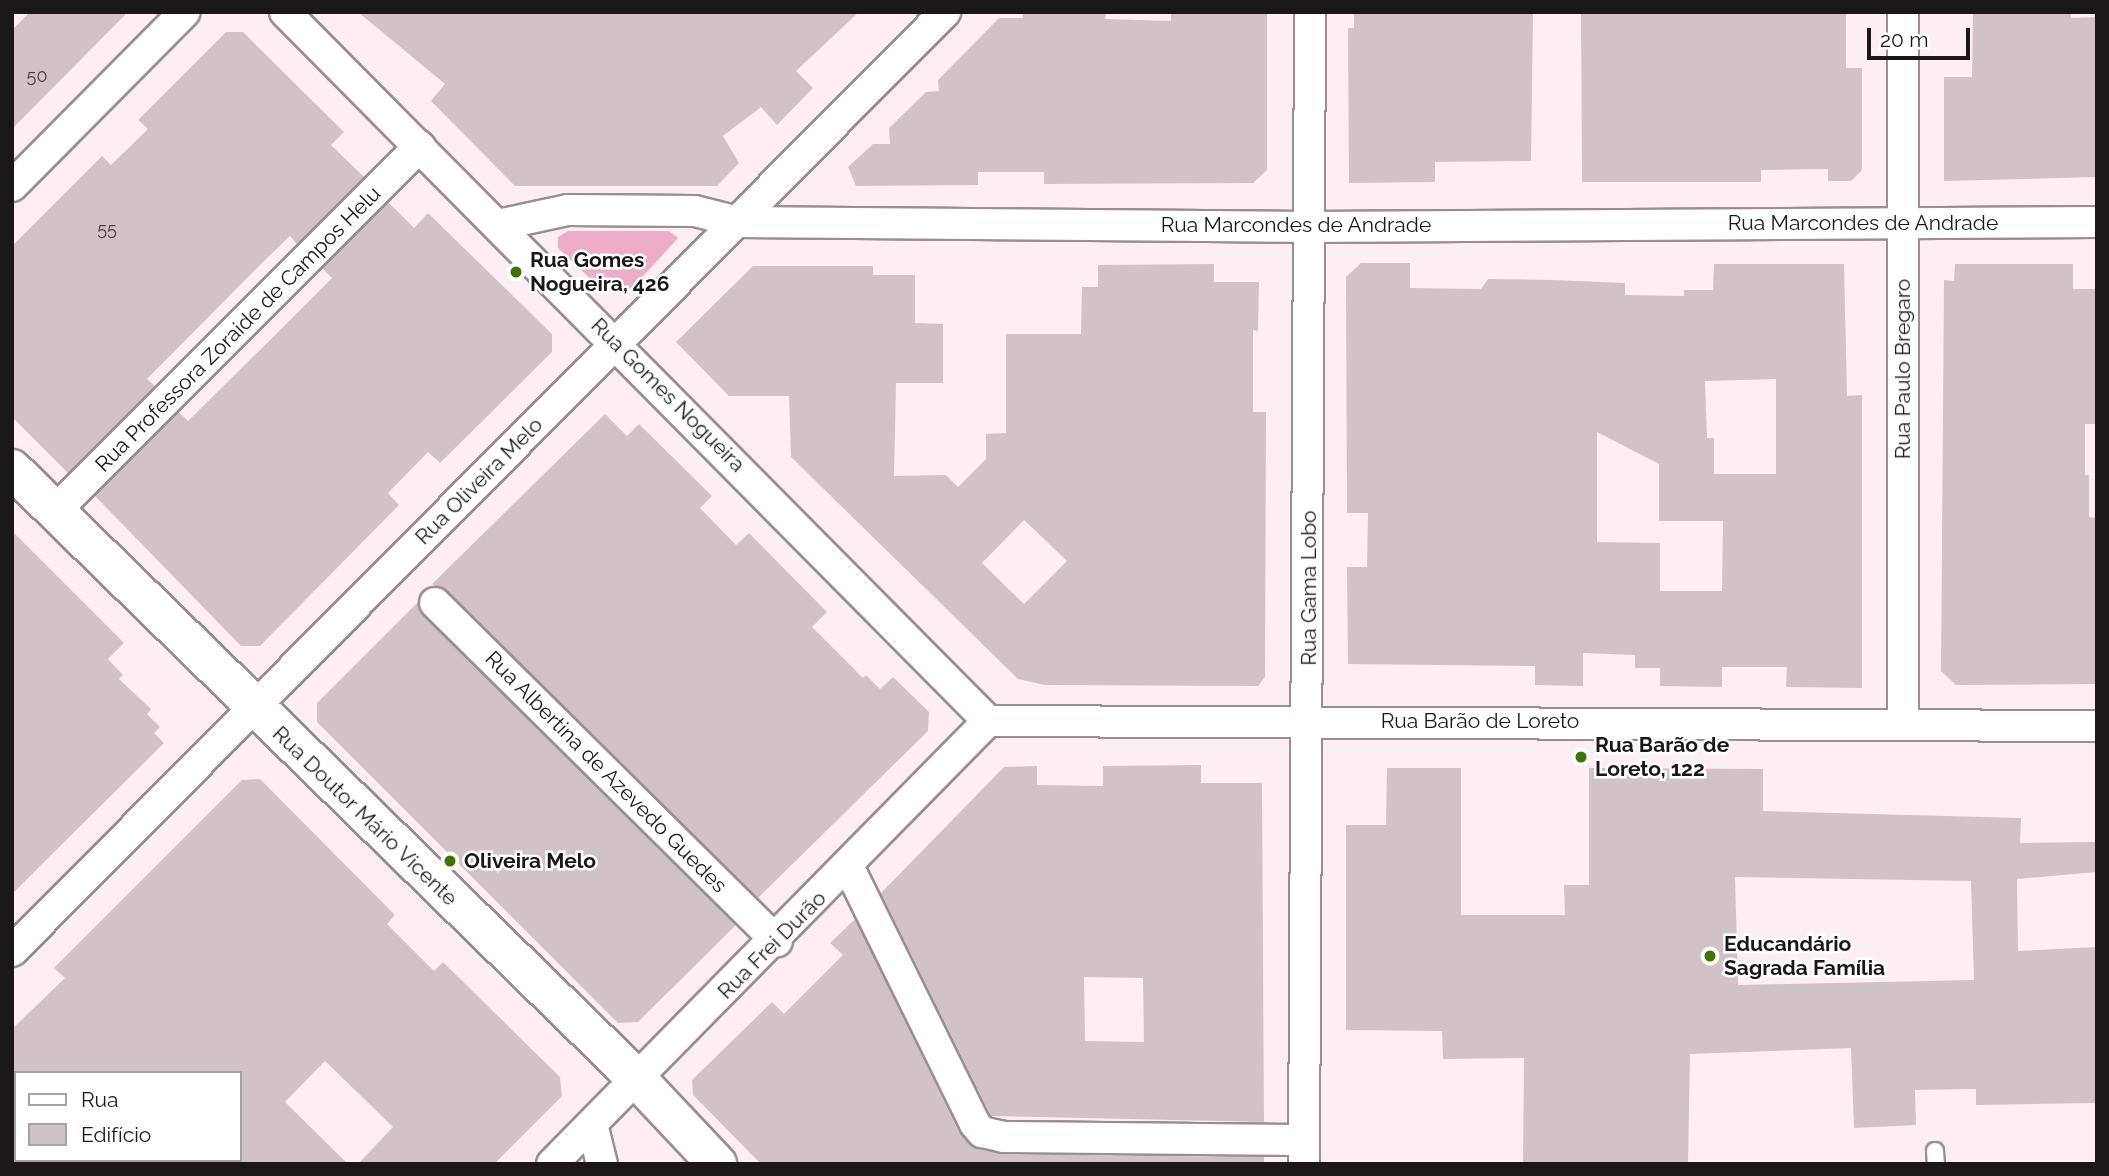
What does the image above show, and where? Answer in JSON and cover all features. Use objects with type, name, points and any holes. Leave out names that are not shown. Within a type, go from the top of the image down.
[{"type":"street","points":[[12,186],[185,12]]},
{"type":"street","name":"Rua Gomes Nogueira","points":[[285,12],[616,343],[988,722]]},
{"type":"street","name":"Rua Oliveira Melo","points":[[12,951],[945,12]]},
{"type":"street","name":"Rua Gama Lobo","points":[[1304,1152],[1309,720],[1310,12]]},
{"type":"street","name":"Rua Paulo Bregaro","points":[[1903,12],[1903,725]]},
{"type":"street","name":"Rua Professora Zoraide de Campos Helu","points":[[55,511],[420,146]]},
{"type":"street","name":"Rua Marcondes de Andrade","points":[[498,225],[568,210],[695,211],[738,222],[1309,226],[2097,222]]},
{"type":"street","name":"Rua Doutor Mário Vicente","points":[[12,469],[253,708],[637,1079],[717,1164]]},
{"type":"street","name":"Rua Albertina de Azevedo Guedes","points":[[435,603],[777,940]]},
{"type":"street","name":"Rua Barão de Loreto","points":[[988,722],[1309,720],[2097,726]]},
{"type":"street","name":"Rua Frei Durão","points":[[552,1164],[849,868],[988,722]]},
{"type":"street","points":[[849,868],[982,1132],[1003,1137],[1304,1152]]},
{"type":"street","points":[[592,1124],[602,1164]]},
{"type":"shaded area","points":[[568,231],[669,231],[678,238],[632,288],[614,294],[596,284],[558,248],[558,237]]},
{"type":"building","points":[[30,12],[128,12],[12,129],[12,30]]},
{"type":"building","points":[[358,12],[859,12],[796,71],[813,88],[777,125],[761,107],[723,136],[739,163],[717,186],[515,186],[431,101],[445,84]]},
{"type":"building","points":[[1023,12],[1106,12],[1105,19],[1171,21],[1171,12],[1267,12],[1267,170],[1253,183],[1044,184],[1044,172],[978,172],[978,185],[856,186],[848,167],[873,144],[890,144],[889,128],[926,92],[939,91],[938,80],[999,18],[1023,18]]},
{"type":"building","points":[[1354,12],[1533,12],[1531,161],[1435,162],[1435,182],[1349,183],[1348,28],[1354,28]]},
{"type":"building","points":[[1581,12],[1846,12],[1846,68],[1862,68],[1862,170],[1851,181],[1828,181],[1828,169],[1761,170],[1761,182],[1582,182]]},
{"type":"building","points":[[1973,12],[2071,12],[2071,18],[2097,17],[2097,177],[1944,181],[1944,77],[1972,77]]},
{"type":"building","points":[[226,32],[243,32],[344,132],[331,145],[364,177],[297,244],[290,236],[263,262],[147,379],[155,386],[68,473],[12,417],[12,246],[102,156],[111,165],[148,129],[138,120]]},
{"type":"building","points":[[388,202],[414,228],[428,213],[552,334],[552,352],[440,463],[428,452],[388,493],[399,505],[260,646],[241,646],[95,496],[179,412],[188,421],[332,278],[322,268]]},
{"type":"building","points":[[1361,263],[1410,263],[1410,288],[1481,289],[1488,279],[1553,280],[1625,283],[1625,295],[1684,296],[1684,290],[1713,290],[1714,264],[1844,264],[1847,396],[1862,395],[1862,688],[1786,687],[1787,667],[1722,667],[1722,687],[1660,686],[1660,668],[1635,668],[1635,655],[1583,653],[1583,686],[1535,685],[1535,666],[1348,664],[1347,567],[1367,567],[1368,513],[1347,513],[1346,277]],"holes":[[[1776,379],[1776,474],[1714,474],[1714,438],[1707,438],[1705,381]],[[1597,432],[1659,464],[1659,521],[1723,521],[1722,591],[1660,591],[1660,543],[1597,542]]]},
{"type":"building","points":[[1214,264],[1214,282],[1259,282],[1258,331],[1253,330],[1253,412],[1266,412],[1265,677],[1258,686],[1045,685],[1018,679],[791,457],[789,396],[729,396],[676,342],[753,266],[873,266],[873,275],[915,275],[915,323],[943,324],[943,383],[896,383],[894,476],[946,475],[958,487],[986,459],[986,434],[1006,433],[1006,334],[1081,334],[1082,287],[1098,287],[1098,265]],"holes":[[[1024,520],[1067,561],[1024,604],[982,563]]]},
{"type":"building","points":[[1955,264],[2073,264],[2073,289],[2097,289],[2097,413],[2095,424],[2085,424],[2085,475],[2089,475],[2089,517],[2097,518],[2097,684],[1956,685],[1941,671],[1944,280],[1954,281]]},
{"type":"building","points":[[605,414],[627,436],[639,424],[712,496],[700,508],[736,545],[749,533],[827,612],[812,627],[863,678],[866,675],[880,689],[893,677],[929,712],[928,731],[758,898],[447,591],[432,584]]},
{"type":"building","points":[[12,531],[124,643],[108,659],[123,675],[119,679],[151,709],[147,714],[160,727],[154,733],[164,743],[12,894]]},
{"type":"building","points":[[418,602],[423,615],[736,925],[638,1022],[618,1023],[317,722],[317,703]]},
{"type":"building","points":[[1201,765],[1201,783],[1262,783],[1264,1122],[991,1116],[881,893],[1004,767],[1037,766],[1037,785],[1103,786],[1103,766]],"holes":[[[1084,977],[1143,978],[1144,1042],[1085,1041]]]},
{"type":"building","points":[[1387,768],[1461,768],[1461,915],[1565,915],[1564,885],[1589,885],[1589,768],[1763,769],[1763,811],[2021,818],[2020,843],[2097,842],[2097,872],[2017,879],[2018,951],[2097,947],[2097,1103],[1976,1105],[1976,1089],[1915,1090],[1916,1125],[1854,1128],[1851,1048],[1690,1054],[1688,1164],[1523,1164],[1524,1058],[1443,1059],[1442,1031],[1346,1030],[1346,825],[1386,825]],"holes":[[[1735,877],[1971,881],[1974,980],[1738,985]]]},
{"type":"building","points":[[260,779],[395,915],[387,924],[434,971],[443,962],[560,1077],[562,1096],[494,1164],[358,1164],[393,1127],[325,1061],[285,1102],[348,1164],[240,1164],[242,1071],[12,1073],[12,1029],[65,978],[54,968],[242,780]]},
{"type":"building","points":[[855,919],[959,1132],[977,1149],[1003,1154],[1264,1157],[1264,1164],[761,1164],[693,1095],[692,1080],[772,1002],[784,1014],[843,955],[830,943]]},
{"type":"place","name":"Rua Gomes Nogueira, 426","points":[[516,272]]},
{"type":"place","name":"Rua Barão de Loreto, 122","points":[[1581,757]]},
{"type":"place","name":"Oliveira Melo","points":[[450,861]]},
{"type":"place","name":"Educandário Sagrada Família","points":[[1710,956]]}]
